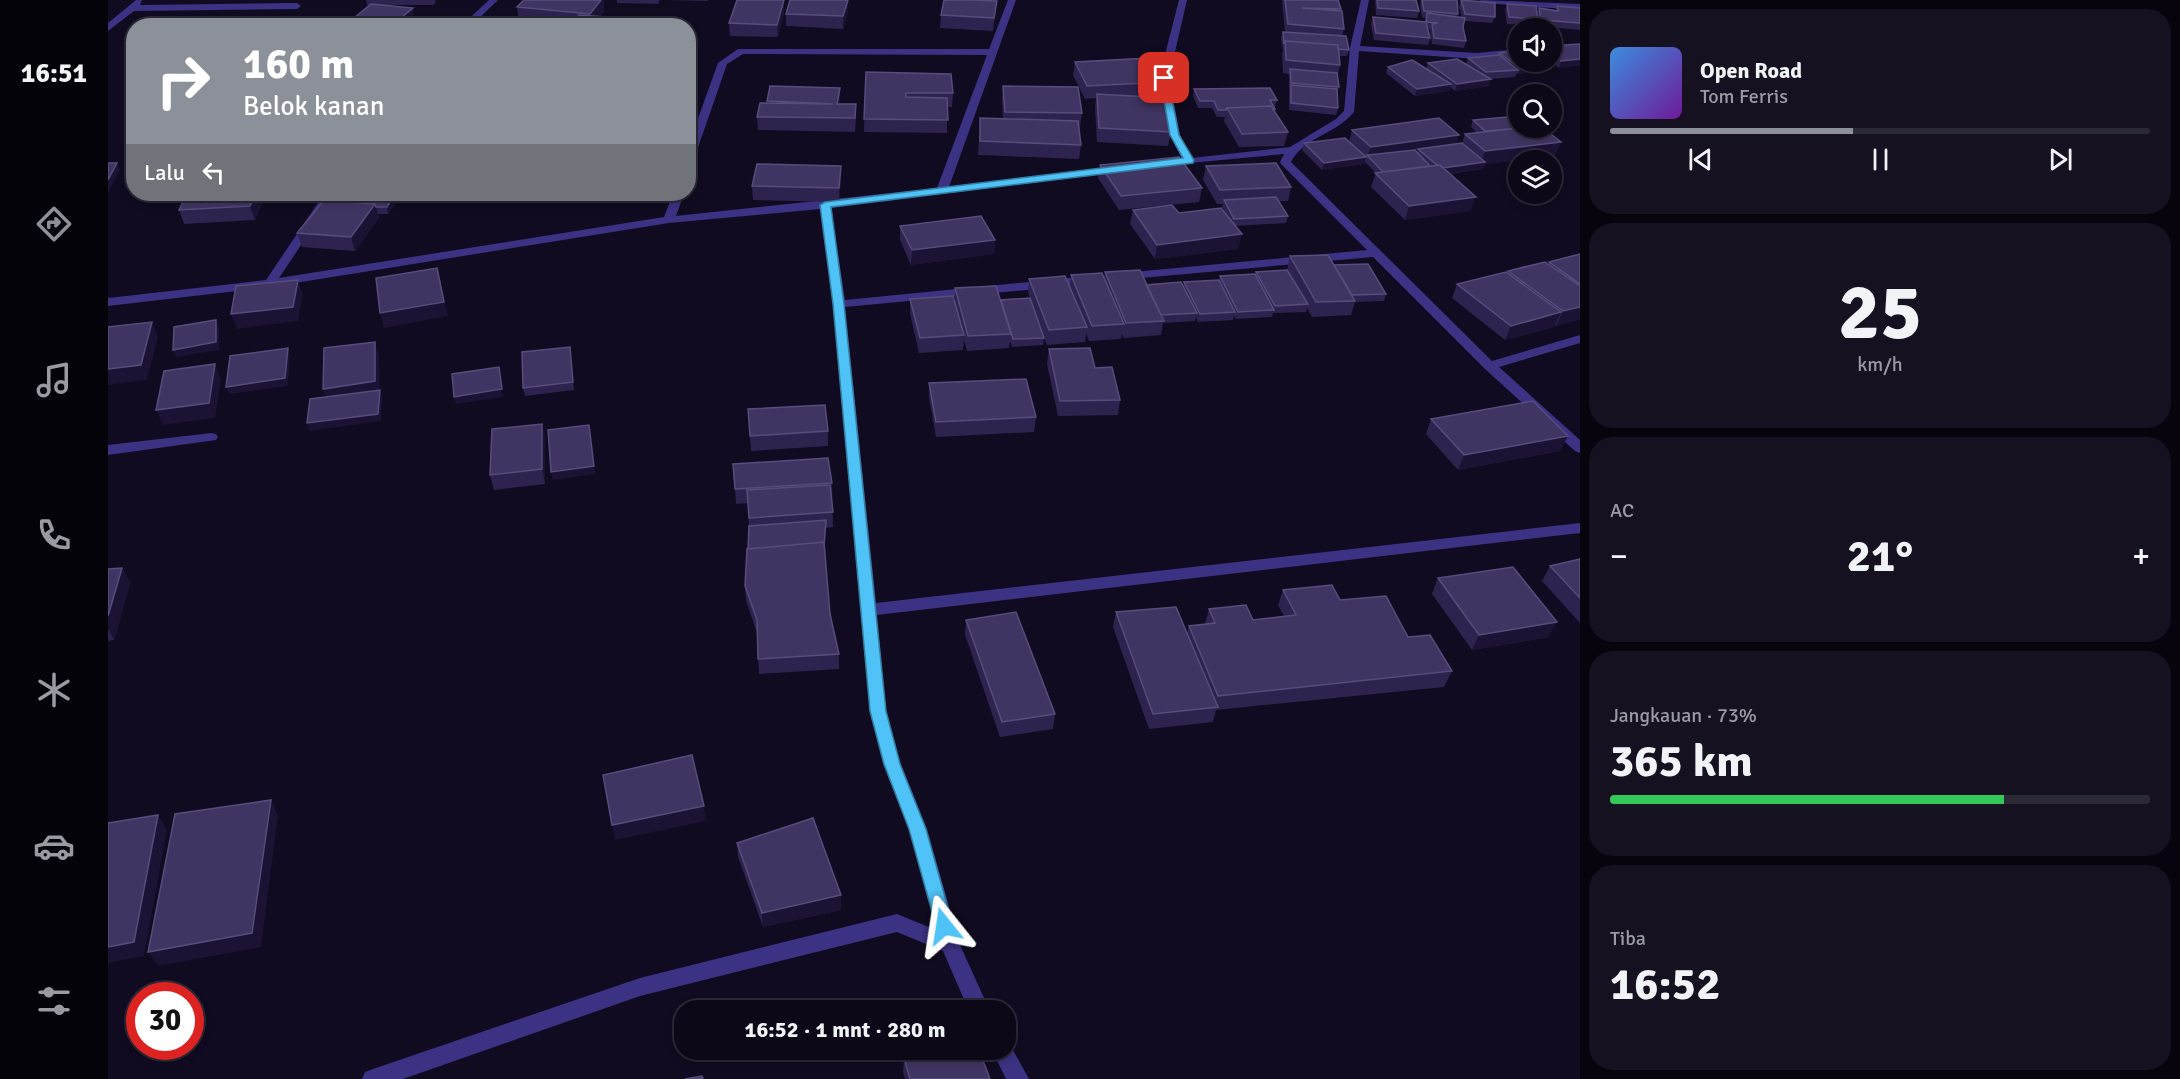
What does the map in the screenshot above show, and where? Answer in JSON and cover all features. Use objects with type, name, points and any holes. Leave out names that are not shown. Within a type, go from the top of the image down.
[{"type":"street","points":[[108,28],[141,0]]},
{"type":"street","points":[[474,18],[494,0]]},
{"type":"street","points":[[942,190],[1012,0]]},
{"type":"street","points":[[1183,0],[1164,78],[1174,135],[1189,160]]},
{"type":"street","points":[[1154,165],[1290,150],[1308,137],[1334,127],[1349,112],[1354,48],[1365,0]]},
{"type":"street","points":[[1484,0],[1580,7]]},
{"type":"street","points":[[131,8],[297,6]]},
{"type":"street","points":[[1354,48],[1477,56],[1508,53]]},
{"type":"street","points":[[696,139],[723,63],[741,51],[993,52]]},
{"type":"street","points":[[1290,150],[1285,162],[1490,366],[1580,448]]},
{"type":"street","points":[[108,302],[270,283],[669,220],[825,205],[1130,168]]},
{"type":"street","points":[[270,283],[323,201]]},
{"type":"street","points":[[669,220],[676,201]]},
{"type":"street","points":[[825,205],[839,304],[878,711],[892,764],[918,829],[950,945],[974,1000]]},
{"type":"street","points":[[839,304],[1374,253]]},
{"type":"street","points":[[1490,366],[1580,339]]},
{"type":"street","points":[[108,450],[211,437]]},
{"type":"street","points":[[868,610],[1580,528]]},
{"type":"street","points":[[373,1079],[640,987],[897,923],[950,945]]},
{"type":"street","points":[[1008,1060],[1018,1079]]},
{"type":"building","points":[[524,0],[601,0],[590,14],[517,7]]},
{"type":"building","points":[[737,0],[784,0],[777,25],[729,23]]},
{"type":"building","points":[[790,0],[848,0],[843,16],[786,14]]},
{"type":"building","points":[[944,0],[997,1],[994,18],[941,15]]},
{"type":"building","points":[[1285,0],[1338,0],[1341,9],[1302,8],[1342,11],[1344,29],[1288,24]]},
{"type":"building","points":[[1377,0],[1416,0],[1419,11],[1378,8]]},
{"type":"building","points":[[1422,0],[1457,0],[1458,14],[1424,11]]},
{"type":"building","points":[[1461,0],[1495,3],[1495,17],[1465,14]]},
{"type":"building","points":[[371,4],[413,8],[401,18],[354,18]]},
{"type":"building","points":[[1507,4],[1536,6],[1538,18],[1509,17]]},
{"type":"building","points":[[1557,6],[1580,8],[1580,23],[1562,22],[1562,18],[1541,18],[1539,8],[1558,11]]},
{"type":"building","points":[[1427,13],[1465,18],[1463,27],[1466,41],[1434,38],[1432,24],[1438,23],[1426,22]]},
{"type":"building","points":[[579,15],[619,18],[577,18]]},
{"type":"building","points":[[1373,17],[1426,22],[1430,38],[1376,33]]},
{"type":"building","points":[[1283,32],[1346,36],[1349,50],[1338,49],[1338,45],[1285,41],[1284,44]]},
{"type":"building","points":[[1285,41],[1338,45],[1340,65],[1286,60]]},
{"type":"building","points":[[1580,44],[1580,59],[1562,61],[1562,45]]},
{"type":"building","points":[[1508,52],[1508,59],[1499,53]]},
{"type":"building","points":[[1499,55],[1508,62],[1508,71],[1486,72],[1468,58]]},
{"type":"building","points":[[1149,58],[1163,82],[1087,86],[1075,62]]},
{"type":"building","points":[[1457,59],[1491,79],[1457,84],[1428,63]]},
{"type":"building","points":[[1412,60],[1451,84],[1417,89],[1388,67]]},
{"type":"building","points":[[1290,69],[1337,73],[1339,87],[1291,83]]},
{"type":"building","points":[[866,72],[951,74],[953,93],[906,93],[906,97],[947,98],[948,120],[864,119]]},
{"type":"building","points":[[1291,85],[1337,89],[1338,108],[1291,103]]},
{"type":"building","points":[[770,86],[840,88],[837,104],[856,104],[855,118],[757,117],[760,103],[833,104],[767,101]]},
{"type":"building","points":[[1003,86],[1078,87],[1082,113],[1005,112]]},
{"type":"building","points":[[1270,88],[1277,100],[1270,100],[1275,109],[1271,106],[1218,110],[1214,101],[1200,101],[1194,89]]},
{"type":"building","points":[[1097,94],[1166,98],[1171,132],[1099,128]]},
{"type":"building","points":[[1271,106],[1288,132],[1242,134],[1227,108]]},
{"type":"building","points":[[1508,117],[1508,129],[1485,131],[1473,120]]},
{"type":"building","points":[[980,118],[1078,121],[1081,145],[980,141]]},
{"type":"building","points":[[1439,118],[1459,135],[1371,147],[1352,130]]},
{"type":"building","points":[[1508,129],[1508,138],[1556,138],[1561,142],[1485,151],[1465,134]]},
{"type":"building","points":[[1345,138],[1366,157],[1324,163],[1304,143]]},
{"type":"building","points":[[1462,143],[1485,162],[1443,168],[1418,149]]},
{"type":"building","points":[[1415,150],[1430,166],[1383,172],[1367,155]]},
{"type":"building","points":[[1179,157],[1202,188],[1121,196],[1100,165]]},
{"type":"building","points":[[108,163],[117,163],[108,180]]},
{"type":"building","points":[[1276,163],[1291,187],[1220,190],[1206,166]]},
{"type":"building","points":[[757,164],[841,166],[839,188],[752,186]]},
{"type":"building","points":[[1440,165],[1476,197],[1409,206],[1375,173]]},
{"type":"building","points":[[1276,197],[1288,216],[1234,219],[1224,200]]},
{"type":"building","points":[[184,201],[252,201],[250,206],[179,210]]},
{"type":"building","points":[[323,201],[375,204],[351,237],[297,233]]},
{"type":"building","points":[[331,201],[391,201],[387,207],[376,207],[375,204]]},
{"type":"building","points":[[1172,205],[1179,213],[1221,208],[1242,234],[1157,245],[1133,210]]},
{"type":"building","points":[[981,216],[995,240],[912,250],[900,226]]},
{"type":"building","points":[[1580,254],[1580,284],[1549,262]]},
{"type":"building","points":[[1328,255],[1355,301],[1316,302],[1290,256]]},
{"type":"building","points":[[1545,262],[1580,286],[1580,307],[1563,311],[1508,271]]},
{"type":"building","points":[[1368,264],[1386,294],[1352,295],[1334,265]]},
{"type":"building","points":[[437,268],[444,302],[380,313],[376,278]]},
{"type":"building","points":[[1140,270],[1164,321],[1126,323],[1105,272]]},
{"type":"building","points":[[1287,270],[1308,304],[1275,306],[1256,272]]},
{"type":"building","points":[[1506,272],[1561,312],[1511,326],[1457,284]]},
{"type":"building","points":[[1102,273],[1124,324],[1092,326],[1071,275]]},
{"type":"building","points":[[1255,274],[1274,310],[1238,312],[1220,276]]},
{"type":"building","points":[[1065,276],[1087,327],[1049,330],[1029,279]]},
{"type":"building","points":[[298,280],[293,307],[231,314],[236,286]]},
{"type":"building","points":[[1219,280],[1235,312],[1200,314],[1184,282]]},
{"type":"building","points":[[1181,282],[1197,313],[1161,315],[1146,285]]},
{"type":"building","points":[[996,286],[1011,334],[968,336],[955,288]]},
{"type":"building","points":[[953,296],[964,335],[920,338],[910,299]]},
{"type":"building","points":[[1030,298],[1044,338],[1013,339],[1001,300]]},
{"type":"building","points":[[216,320],[216,342],[173,350],[174,327]]},
{"type":"building","points":[[152,322],[141,365],[108,369],[108,327]]},
{"type":"building","points":[[375,342],[375,381],[323,389],[324,348]]},
{"type":"building","points":[[570,347],[573,382],[523,388],[522,352]]},
{"type":"building","points":[[288,348],[285,378],[226,387],[230,356]]},
{"type":"building","points":[[1090,348],[1095,368],[1112,367],[1120,400],[1060,401],[1049,349]]},
{"type":"building","points":[[215,364],[209,403],[156,410],[164,371]]},
{"type":"building","points":[[499,367],[502,389],[454,397],[452,374]]},
{"type":"building","points":[[1026,379],[1036,417],[936,422],[929,383]]},
{"type":"building","points":[[380,390],[378,414],[307,423],[310,399]]},
{"type":"building","points":[[1533,401],[1568,436],[1464,455],[1431,419]]},
{"type":"building","points":[[825,405],[828,431],[750,436],[748,409]]},
{"type":"building","points":[[542,424],[542,469],[490,475],[492,429]]},
{"type":"building","points":[[589,425],[594,466],[551,472],[548,430]]},
{"type":"building","points":[[828,458],[832,483],[735,489],[733,464]]},
{"type":"building","points":[[830,485],[833,512],[749,518],[747,490]]},
{"type":"building","points":[[826,520],[824,546],[824,542],[748,549],[749,526]]},
{"type":"building","points":[[824,542],[830,614],[839,654],[758,659],[757,620],[745,586],[747,549]]},
{"type":"building","points":[[1580,559],[1580,598],[1550,566]]},
{"type":"building","points":[[1513,567],[1557,622],[1479,635],[1438,578]]},
{"type":"building","points":[[122,568],[108,616],[108,569]]},
{"type":"building","points":[[1332,585],[1340,600],[1386,596],[1408,637],[1430,635],[1452,671],[1218,696],[1189,626],[1215,623],[1209,609],[1246,605],[1253,620],[1296,615],[1283,590]]},
{"type":"building","points":[[1176,607],[1218,707],[1153,714],[1116,612]]},
{"type":"building","points":[[1016,612],[1055,714],[1002,722],[966,620]]},
{"type":"building","points":[[692,755],[704,806],[612,825],[603,775]]},
{"type":"building","points":[[271,800],[252,933],[148,952],[175,814]]},
{"type":"building","points":[[158,815],[134,942],[108,947],[108,823]]},
{"type":"building","points":[[813,818],[841,895],[762,913],[737,843]]},
{"type":"building","points":[[905,1060],[983,1060],[990,1079],[910,1079]]},
{"type":"building","points":[[702,1076],[703,1079],[685,1079]]},
{"type":"route","points":[[944,926],[918,829],[892,764],[878,711],[839,304],[825,205],[1189,160],[1174,135],[1164,78]]}]
